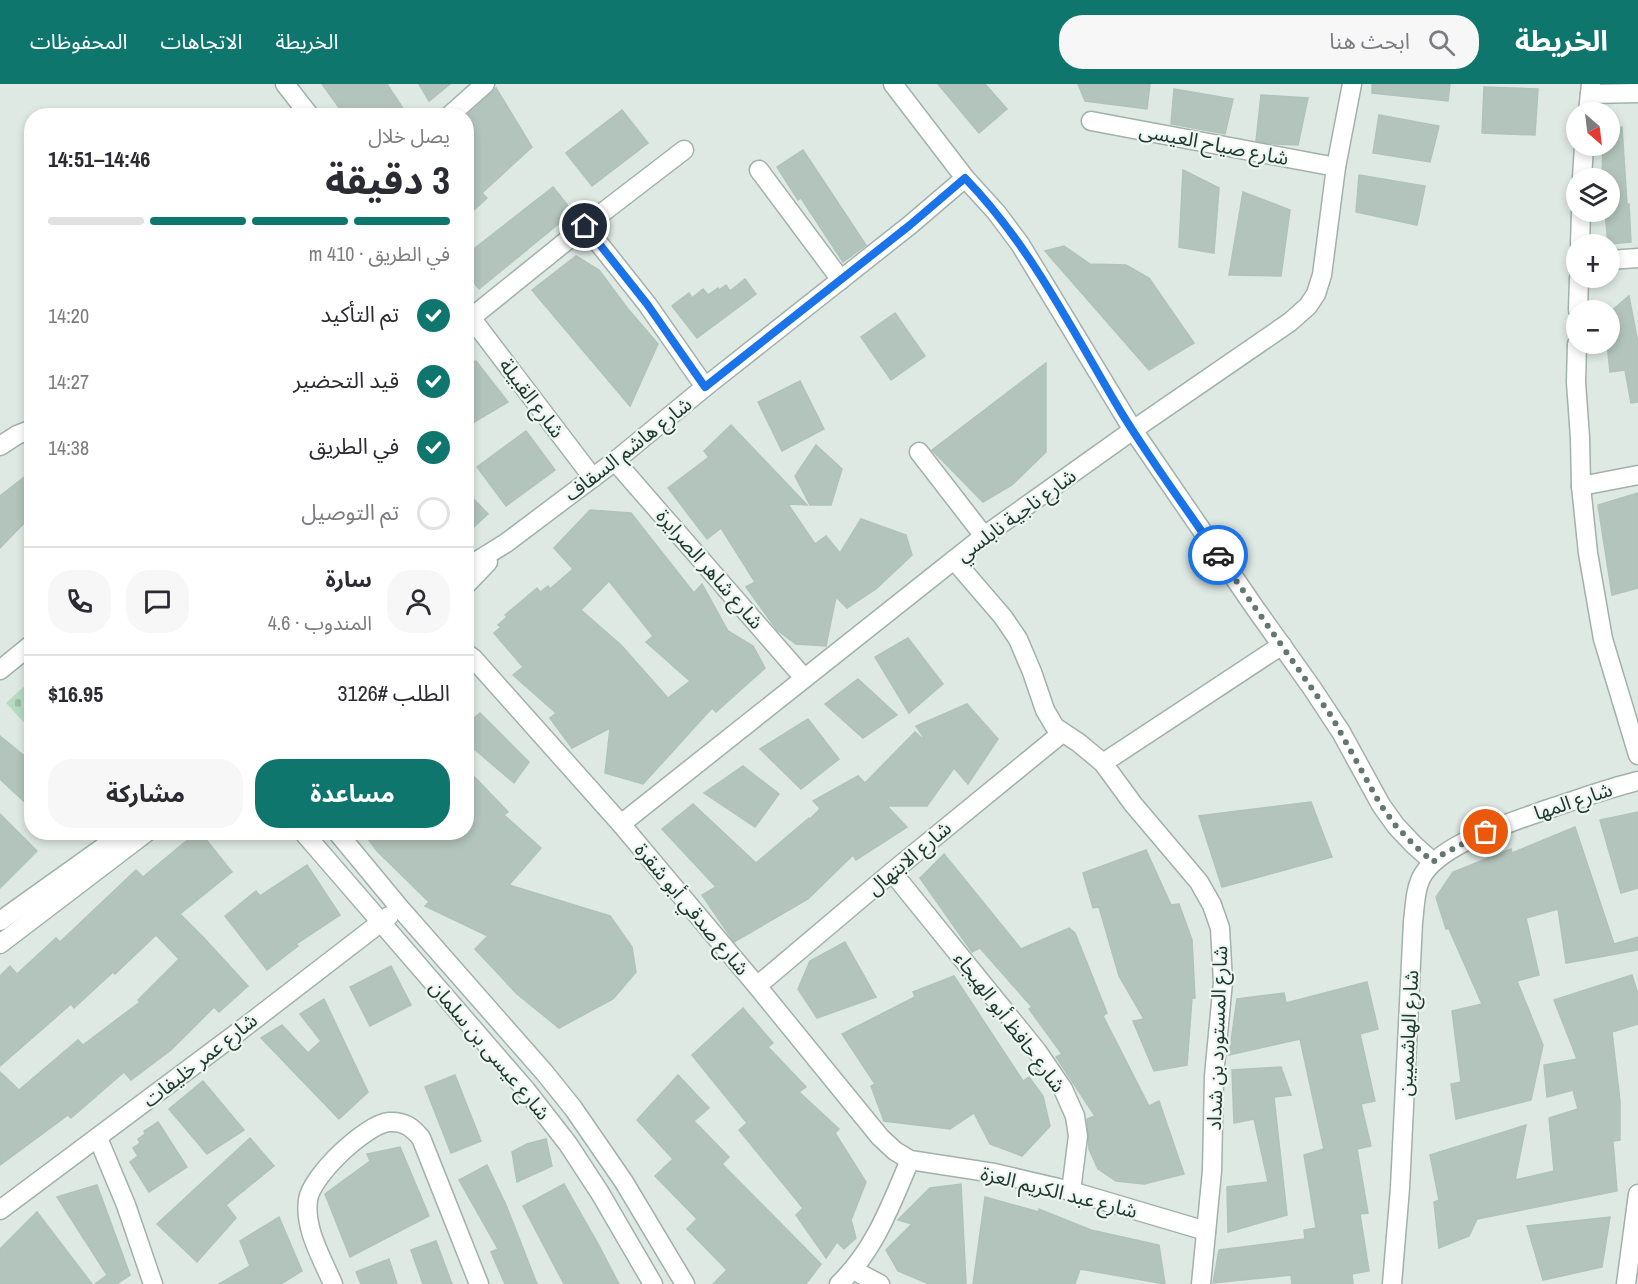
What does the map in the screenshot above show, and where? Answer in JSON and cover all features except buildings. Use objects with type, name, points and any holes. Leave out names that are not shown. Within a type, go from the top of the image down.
[{"type":"street","points":[[285,84],[304,108]]},
{"type":"street","points":[[458,108],[485,84]]},
{"type":"street","points":[[893,84],[965,178],[996,212],[1020,244],[1133,430],[1341,732],[1380,804],[1408,838],[1433,862]]},
{"type":"street","name":"شارع ناجية نابلسي","points":[[621,824],[984,536],[1290,322],[1308,306],[1316,294],[1322,276],[1336,167],[1352,84]]},
{"type":"street","points":[[1590,97],[1638,93]]},
{"type":"street","name":"شارع صياح العيسى","points":[[1091,121],[1336,167]]},
{"type":"street","name":"شارع القبيلة","points":[[474,310],[684,150]]},
{"type":"street","points":[[759,170],[841,280]]},
{"type":"street","name":"شارع هاشم السقاف","points":[[474,563],[506,543],[615,461],[910,225],[965,178]]},
{"type":"street","points":[[585,226],[647,304],[705,387]]},
{"type":"street","points":[[1620,259],[1638,258]]},
{"type":"street","name":"شارع القبيلة","points":[[474,321],[593,478]]},
{"type":"street","points":[[1577,354],[1581,486],[1588,553],[1604,639],[1638,756]]},
{"type":"street","points":[[0,446],[24,432]]},
{"type":"street","points":[[919,452],[984,536]]},
{"type":"street","name":"شارع شاهر الصرايرة","points":[[615,461],[804,678]]},
{"type":"street","points":[[1581,486],[1638,475]]},
{"type":"street","name":"شارع هاشم السقاف","points":[[474,577],[506,543]]},
{"type":"street","name":"شارع المستورد بن شداد","points":[[954,560],[1003,616],[1015,634],[1025,654],[1045,710],[1055,727],[1079,743],[1102,763],[1133,804],[1199,882],[1212,905],[1221,928],[1223,982],[1214,1076],[1212,1171],[1201,1284]]},
{"type":"street","points":[[1102,763],[1282,645]]},
{"type":"street","points":[[0,670],[24,650]]},
{"type":"street","name":"شارع صدقي أبو شقرة","points":[[474,659],[621,824],[880,1137],[895,1151],[910,1160]]},
{"type":"street","name":"شارع الابتهال","points":[[757,986],[1062,732]]},
{"type":"street","name":"شارع المها","points":[[1420,879],[1433,862],[1443,854],[1501,825],[1638,781]]},
{"type":"street","points":[[0,921],[111,840]]},
{"type":"street","points":[[2,940],[136,840]]},
{"type":"street","name":"شارع عيسى بن سلمان","points":[[310,840],[526,1090],[568,1144],[612,1213],[653,1284]]},
{"type":"street","name":"شارع عيسى بن سلمان","points":[[344,840],[573,1108],[602,1148],[685,1284]]},
{"type":"street","name":"شارع حافظ أبو الهيجاء","points":[[892,872],[1037,1051],[1063,1089],[1075,1116],[1078,1136],[1071,1191]]},
{"type":"street","name":"شارع الهاشميين","points":[[1392,1284],[1400,1188],[1413,922],[1420,879]]},
{"type":"street","name":"شارع عمر خليفات","points":[[0,1210],[98,1138],[399,907]]},
{"type":"street","points":[[333,1284],[316,1246],[309,1222],[309,1194],[319,1176],[344,1152],[370,1129],[388,1122],[407,1124],[421,1138],[479,1284]]},
{"type":"street","points":[[98,1138],[126,1205],[153,1284]]},
{"type":"street","points":[[839,1284],[854,1270],[880,1229],[910,1160]]},
{"type":"street","name":"شارع عبد الكريم العزة","points":[[910,1160],[994,1173],[1071,1191],[1206,1231]]},
{"type":"street","name":"شارع الهاشميين","points":[[1400,1188],[1403,1284]]},
{"type":"street","points":[[1626,1284],[1638,1194]]},
{"type":"street","points":[[612,1213],[636,1202]]},
{"type":"street","points":[[854,1270],[880,1284]]},
{"type":"green space","points":[[24,686],[24,722],[6,703]]},
{"type":"way so far","points":[[1218,555],[1332,717],[1380,804],[1414,845],[1433,862],[1443,854],[1486,832]]},
{"type":"route","points":[[585,226],[647,304],[705,387],[910,225],[965,178],[996,212],[1020,244],[1133,430],[1218,555]]}]
